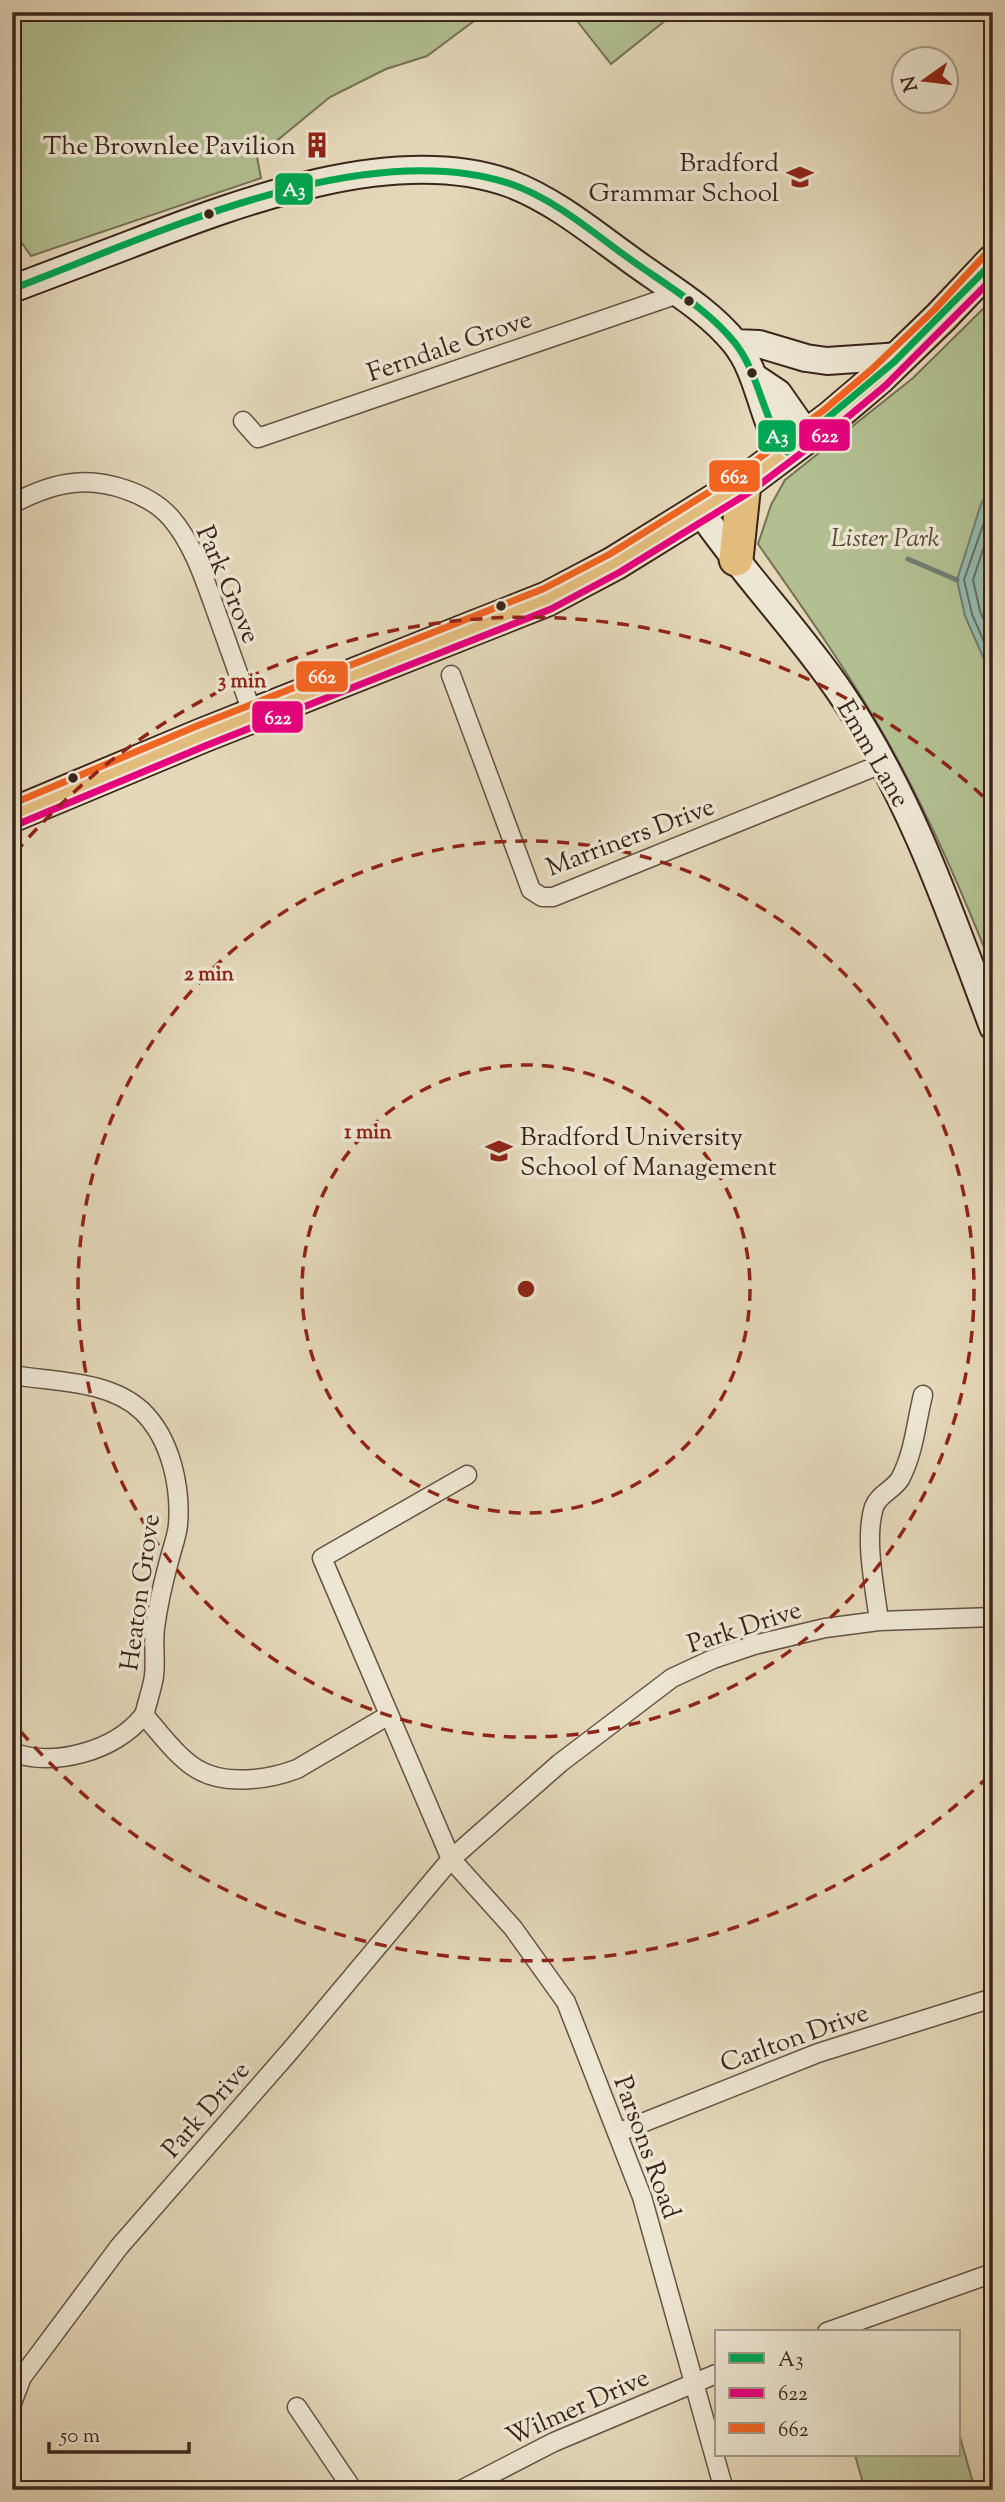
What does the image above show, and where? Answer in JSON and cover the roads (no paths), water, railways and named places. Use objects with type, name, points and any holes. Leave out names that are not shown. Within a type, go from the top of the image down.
[{"type":"highway","points":[[12,815],[547,598],[615,563],[744,483],[797,444],[878,378],[993,262]]},
{"type":"highway","points":[[736,559],[744,483]]},
{"type":"street","points":[[12,289],[218,212],[280,192],[388,172],[437,170],[474,174],[512,184],[536,197],[593,232],[706,314],[735,343],[754,377],[771,426],[797,444]]},
{"type":"street","name":"Ferndale Grove","points":[[243,421],[258,439],[678,294]]},
{"type":"street","points":[[735,343],[759,344],[806,358],[827,361],[901,356]]},
{"type":"street","name":"Park Grove","points":[[12,503],[48,488],[74,482],[97,484],[123,489],[148,500],[170,517],[190,546],[203,577],[253,715]]},
{"type":"street","name":"Emm Lane","points":[[700,511],[791,625],[841,693],[884,763],[918,833],[993,1027]]},
{"type":"street","name":"Marriners Drive","points":[[451,675],[531,890],[542,897],[553,897],[884,763]]},
{"type":"street","name":"Heaton Grove","points":[[12,1375],[93,1387],[124,1397],[144,1413],[160,1435],[172,1464],[177,1491],[178,1527],[159,1596],[154,1632],[154,1676],[144,1715]]},
{"type":"street","points":[[879,1621],[871,1546],[874,1507],[878,1499],[898,1481],[909,1459],[923,1395]]},
{"type":"street","points":[[451,1859],[322,1558],[467,1475]]},
{"type":"street","name":"Park Drive","points":[[12,2403],[22,2377],[119,2247],[451,1859],[560,1763],[672,1678],[713,1659],[754,1645],[825,1628],[879,1621],[993,1617]]},
{"type":"street","points":[[12,1752],[53,1760],[86,1752],[120,1735],[144,1715],[168,1743],[197,1770],[226,1779],[253,1780],[296,1769],[389,1715]]},
{"type":"street","name":"Parsons Road","points":[[451,1859],[513,1928],[566,2002],[642,2197],[724,2490]]},
{"type":"street","name":"Carlton Drive","points":[[617,2133],[818,2053],[993,1998]]},
{"type":"street","points":[[833,2330],[993,2273]]},
{"type":"street","name":"Wilmer Drive","points":[[461,2490],[554,2442],[715,2374]]},
{"type":"street","points":[[297,2406],[353,2490]]},
{"type":"water","points":[[993,484],[993,680],[965,616],[957,580],[981,504]]},
{"type":"waterway","points":[[908,559],[957,580]]},
{"type":"place","name":"The Brownlee Pavilion","points":[[317,145]]},
{"type":"place","name":"Bradford Grammar School","points":[[800,177]]},
{"type":"place","name":"Bradford University School of Management","points":[[499,1151]]},
{"type":"park label","name":"Lister Park","points":[[885,537]]}]
